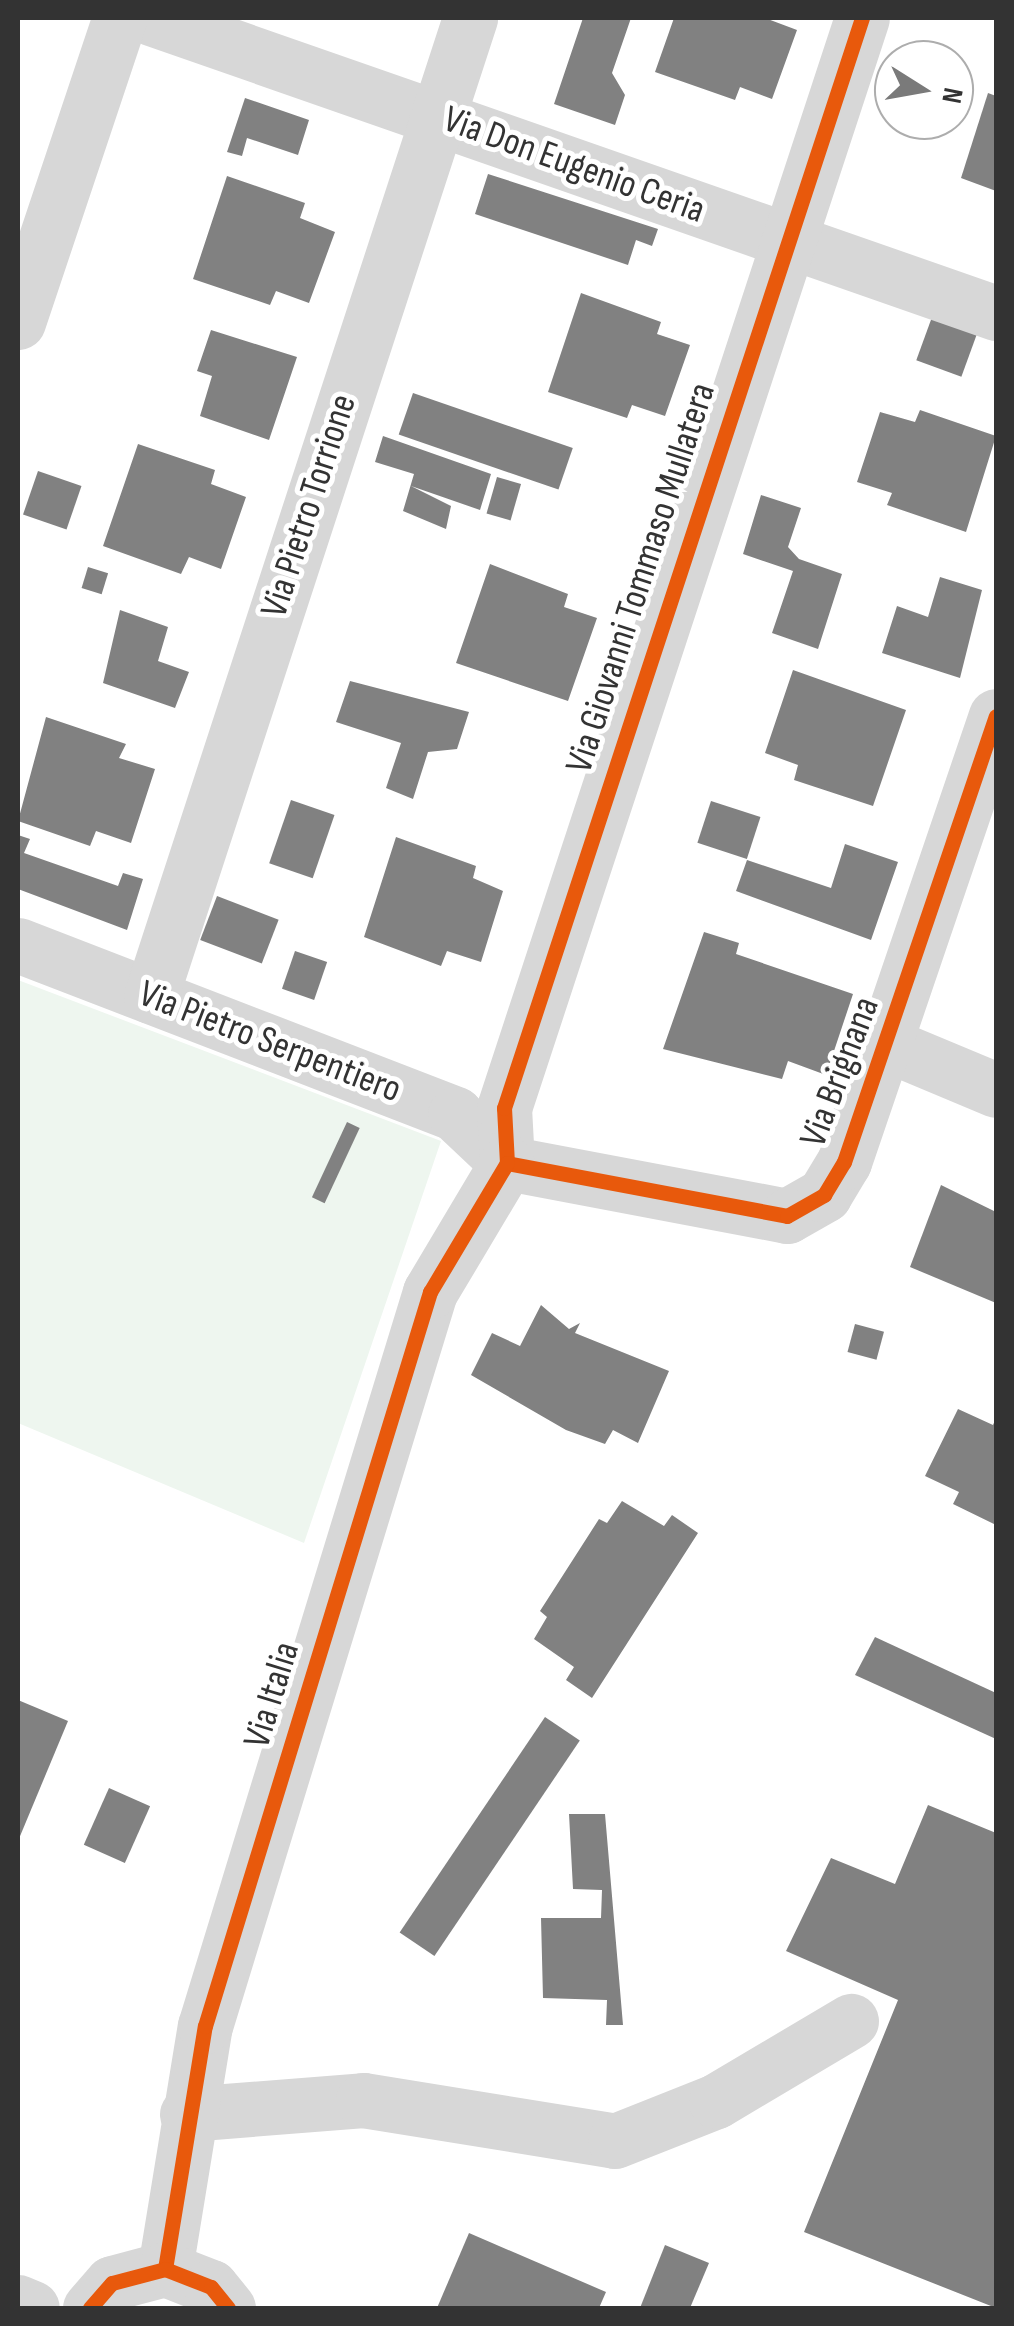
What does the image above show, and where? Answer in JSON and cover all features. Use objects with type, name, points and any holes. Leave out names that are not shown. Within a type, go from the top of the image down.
[{"type":"street","points":[[18,322],[120,18]]},
{"type":"street","name":"Via Don Eugenio Ceria","points":[[151,18],[996,313]]},
{"type":"street","name":"Via Pietro Torrione","points":[[150,996],[470,18]]},
{"type":"street","name":"Via Giovanni Tommaso Mullatera","points":[[507,1163],[504,1108],[784,240],[862,18]]},
{"type":"street","name":"Via Brignana","points":[[507,1163],[786,1216],[824,1195],[844,1162],[996,716]]},
{"type":"street","name":"Via Pietro Serpentiero","points":[[18,945],[455,1114],[507,1163]]},
{"type":"street","name":"Via Brignana","points":[[886,1044],[996,1090]]},
{"type":"street","name":"Via Italia","points":[[166,2269],[187,2114],[205,2026],[430,1292],[507,1163]]},
{"type":"street","points":[[187,2114],[363,2100],[615,2141],[716,2101],[852,2021]]},
{"type":"street","points":[[90,2308],[112,2283],[166,2269],[211,2287],[228,2308]]},
{"type":"street","points":[[18,2302],[32,2308]]},
{"type":"shaded area","points":[[18,980],[441,1141],[304,1543],[18,1423]]},
{"type":"building","points":[[583,18],[631,18],[612,73],[625,95],[615,125],[554,104]]},
{"type":"building","points":[[674,18],[765,18],[797,30],[772,99],[740,87],[735,100],[655,72]]},
{"type":"building","points":[[988,93],[996,96],[996,191],[961,178]]},
{"type":"building","points":[[245,98],[309,120],[298,155],[247,138],[242,156],[227,152]]},
{"type":"building","points":[[488,174],[658,229],[652,246],[636,240],[628,265],[475,214]]},
{"type":"building","points":[[227,176],[305,203],[300,218],[335,232],[309,303],[276,291],[270,305],[193,279]]},
{"type":"building","points":[[581,293],[661,322],[657,334],[690,345],[665,416],[632,405],[627,418],[548,392]]},
{"type":"building","points":[[932,317],[977,333],[961,377],[916,360]]},
{"type":"building","points":[[211,330],[297,357],[269,440],[200,416],[212,376],[197,371]]},
{"type":"building","points":[[413,393],[573,448],[558,490],[399,435]]},
{"type":"building","points":[[920,410],[996,436],[966,532],[887,505],[892,493],[857,482],[880,412],[915,422]]},
{"type":"building","points":[[383,436],[491,474],[480,510],[411,486],[451,506],[446,529],[403,511],[414,474],[375,462]]},
{"type":"building","points":[[138,444],[215,470],[211,484],[246,497],[221,569],[189,557],[181,574],[103,546]]},
{"type":"building","points":[[38,471],[81,486],[67,529],[23,514]]},
{"type":"building","points":[[497,477],[521,484],[511,520],[487,514]]},
{"type":"building","points":[[761,495],[801,508],[788,547],[799,559],[842,574],[818,649],[772,633],[793,571],[743,554]]},
{"type":"building","points":[[490,564],[568,594],[564,607],[597,618],[568,701],[456,663]]},
{"type":"building","points":[[88,567],[108,573],[102,594],[82,588]]},
{"type":"building","points":[[940,577],[982,590],[960,678],[882,653],[897,606],[928,617]]},
{"type":"building","points":[[120,610],[168,627],[158,661],[189,672],[175,708],[103,683]]},
{"type":"building","points":[[793,670],[906,710],[873,806],[794,780],[798,765],[765,753]]},
{"type":"building","points":[[350,681],[469,712],[457,749],[428,752],[413,799],[386,788],[401,743],[336,722]]},
{"type":"building","points":[[46,717],[126,744],[119,758],[155,769],[131,843],[96,831],[90,846],[18,821]]},
{"type":"building","points":[[291,800],[334,815],[313,878],[269,863]]},
{"type":"building","points":[[711,801],[760,817],[747,859],[697,843]]},
{"type":"building","points":[[18,835],[30,839],[24,853],[118,886],[123,873],[143,879],[127,930],[18,889]]},
{"type":"building","points":[[396,837],[476,866],[473,878],[503,891],[481,962],[447,951],[441,966],[364,937]]},
{"type":"building","points":[[845,844],[898,862],[871,940],[736,891],[747,860],[831,888]]},
{"type":"building","points":[[217,896],[279,920],[262,964],[200,940]]},
{"type":"building","points":[[704,932],[739,943],[736,954],[853,994],[826,1075],[788,1061],[782,1079],[663,1049]]},
{"type":"building","points":[[295,951],[327,962],[314,1000],[282,989]]},
{"type":"building","points":[[347,1122],[360,1128],[325,1203],[312,1197]]},
{"type":"building","points":[[941,1185],[996,1212],[996,1303],[910,1267]]},
{"type":"building","points":[[541,1305],[569,1329],[580,1323],[575,1333],[669,1371],[638,1443],[613,1430],[605,1444],[566,1430],[471,1375],[492,1333],[520,1346]]},
{"type":"building","points":[[855,1324],[884,1332],[876,1360],[847,1352]]},
{"type":"building","points":[[958,1409],[993,1425],[996,1418],[996,1525],[953,1504],[959,1492],[925,1476]]},
{"type":"building","points":[[622,1501],[664,1526],[672,1515],[698,1533],[592,1698],[566,1680],[574,1667],[534,1639],[547,1617],[540,1611],[599,1519],[607,1523]]},
{"type":"building","points":[[875,1637],[996,1693],[996,1739],[855,1675]]},
{"type":"building","points":[[18,1700],[68,1721],[18,1841]]},
{"type":"building","points":[[545,1717],[580,1740],[434,1956],[400,1933]]},
{"type":"building","points":[[109,1788],[150,1806],[125,1863],[84,1845]]},
{"type":"building","points":[[928,1805],[996,1833],[996,2308],[804,2232],[898,2000],[786,1951],[831,1858],[895,1884]]},
{"type":"building","points":[[569,1814],[605,1814],[623,2025],[606,2025],[607,2000],[543,1998],[541,1918],[601,1918],[602,1890],[573,1889]]},
{"type":"building","points":[[469,2233],[606,2292],[599,2308],[437,2308]]},
{"type":"building","points":[[665,2245],[709,2263],[690,2308],[640,2308]]},
{"type":"cycle path","points":[[507,1163],[504,1108],[862,18]]},
{"type":"cycle path","points":[[507,1163],[787,1216],[824,1195],[844,1162],[996,716]]},
{"type":"cycle path","points":[[165,2269],[205,2026],[430,1292],[507,1163]]},
{"type":"cycle path","points":[[90,2308],[112,2283],[165,2269],[211,2287],[228,2308]]}]
